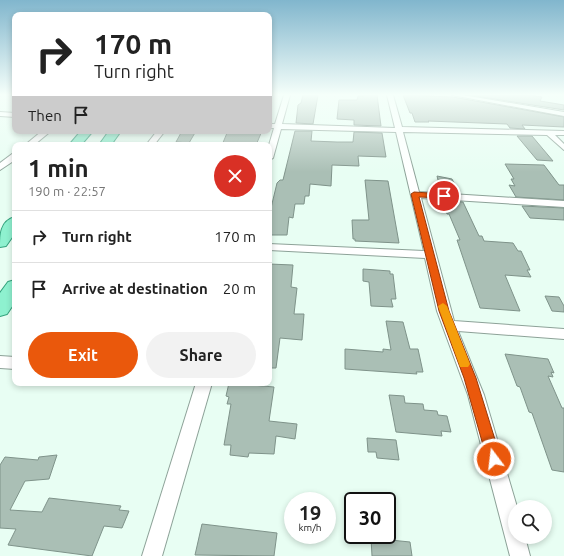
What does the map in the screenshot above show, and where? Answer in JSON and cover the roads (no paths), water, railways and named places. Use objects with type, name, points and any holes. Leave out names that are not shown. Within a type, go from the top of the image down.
[{"type":"main road","points":[[78,142],[84,134]]},
{"type":"main road","points":[[0,309],[12,291]]},
{"type":"street","points":[[272,148],[280,121]]},
{"type":"street","points":[[398,121],[414,194],[444,311],[476,395],[508,512]]},
{"type":"street","points":[[272,126],[564,134]]},
{"type":"street","points":[[550,133],[564,148]]},
{"type":"street","points":[[33,142],[43,134]]},
{"type":"street","points":[[152,142],[159,134]]},
{"type":"street","points":[[0,167],[12,158]]},
{"type":"street","points":[[414,194],[564,204]]},
{"type":"street","points":[[272,247],[430,255]]},
{"type":"street","points":[[449,326],[564,334]]},
{"type":"street","points":[[0,362],[12,363]]},
{"type":"street","points":[[152,556],[203,386]]},
{"type":"street","points":[[517,544],[520,556]]}]
